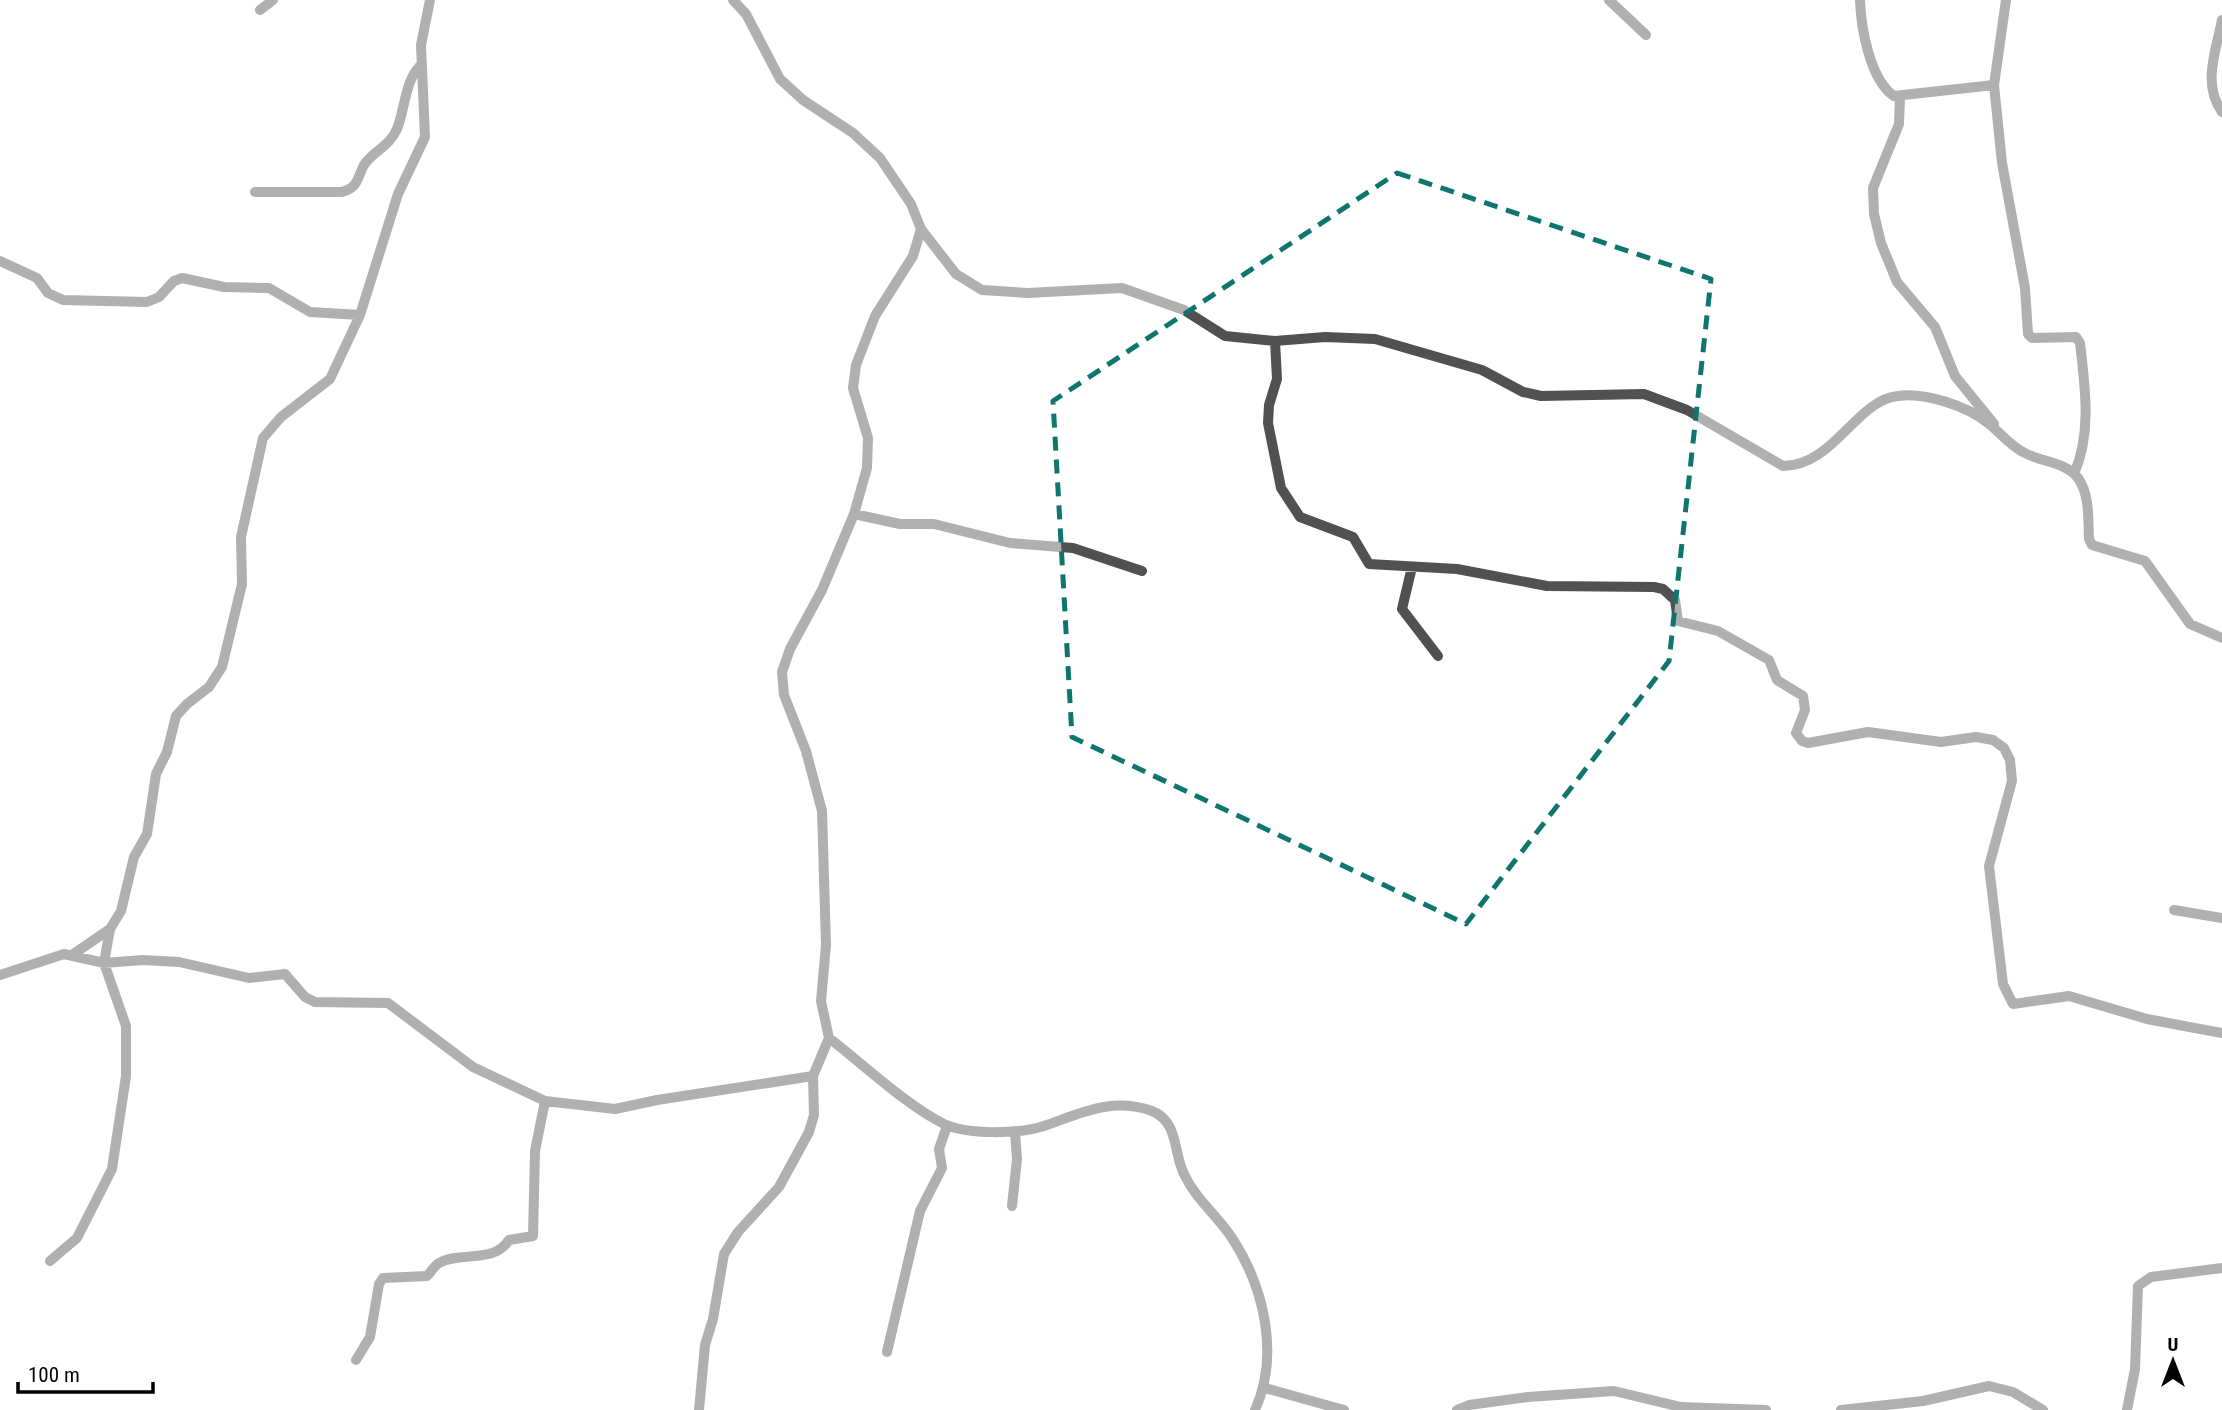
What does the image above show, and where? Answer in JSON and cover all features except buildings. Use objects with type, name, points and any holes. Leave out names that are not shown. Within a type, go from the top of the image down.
[{"type":"street","points":[[260,10],[273,0]]},
{"type":"street","points":[[50,1261],[77,1238],[112,1169],[126,1076],[126,1026],[104,963],[110,929],[121,911],[134,857],[147,834],[156,774],[167,752],[176,716],[184,706],[209,687],[222,667],[242,584],[241,537],[263,439],[281,417],[330,379],[360,315],[398,194],[423,145],[421,45],[430,0]]},
{"type":"street","points":[[733,0],[746,14],[780,79],[803,100],[853,134],[880,158],[906,194],[921,229],[956,274],[982,290],[1028,293],[1122,288],[1184,310],[1225,336],[1275,341],[1325,337],[1393,342],[1482,370],[1523,392],[1541,396],[1644,394],[1686,410],[1783,466],[1797,466],[1815,458],[1881,401],[1898,396],[1919,397],[1963,409],[2026,454],[2064,467],[2074,474],[2086,497],[2088,540],[2092,545],[2145,561],[2190,624],[2222,638]]},
{"type":"street","points":[[1609,0],[1646,35]]},
{"type":"street","points":[[1860,0],[1862,32],[1876,70],[1889,93],[1900,97],[1994,85]]},
{"type":"street","points":[[2006,0],[1994,85],[2003,163],[2025,288],[2028,334],[2032,338],[2076,337],[2080,344],[2085,400],[2084,447],[2074,474]]},
{"type":"street","points":[[2222,20],[2210,91],[2222,112]]},
{"type":"street","points":[[255,192],[342,192],[354,187],[361,179],[366,163],[392,138],[414,73],[422,64]]},
{"type":"street","points":[[1900,97],[1899,124],[1873,188],[1874,214],[1881,243],[1897,282],[1935,327],[1955,376],[1999,433]]},
{"type":"street","points":[[699,1410],[702,1362],[713,1319],[720,1265],[729,1243],[779,1187],[809,1132],[814,1115],[813,1076],[830,1038],[821,1001],[826,945],[822,811],[806,751],[784,695],[782,672],[790,649],[822,590],[854,514],[868,449],[865,423],[853,388],[856,365],[875,316],[913,256],[921,229]]},
{"type":"street","points":[[0,261],[37,278],[48,293],[66,300],[147,302],[182,278],[224,287],[269,288],[310,312],[360,315]]},
{"type":"street","points":[[1275,341],[1277,379],[1269,405],[1268,423],[1276,474],[1284,494],[1300,517],[1353,537],[1366,563],[1478,572],[1547,586],[1662,589],[1675,600],[1678,621],[1718,631],[1769,660],[1777,680],[1803,696],[1805,710],[1796,733],[1802,741],[1808,743],[1868,732],[1941,742],[1976,737],[1999,744],[2008,753],[2011,782],[1989,866],[2003,984],[2013,1004],[2069,996],[2147,1019],[2222,1033]]},
{"type":"street","points":[[854,514],[900,524],[934,524],[1010,543],[1073,548],[1142,571]]},
{"type":"street","points":[[1412,567],[1402,609],[1438,656]]},
{"type":"street","points":[[2174,910],[2222,918]]},
{"type":"street","points":[[72,955],[110,929]]},
{"type":"street","points":[[0,975],[51,956],[72,955],[104,963],[151,960],[196,965],[248,978],[285,974],[305,997],[315,1002],[388,1003],[473,1067],[545,1101],[615,1109],[813,1076]]},
{"type":"street","points":[[830,1038],[947,1126],[1015,1132],[1102,1105],[1135,1107],[1165,1119],[1172,1131],[1183,1173],[1203,1205],[1232,1238],[1256,1290],[1267,1350],[1265,1388],[1255,1410]]},
{"type":"street","points":[[356,1360],[370,1337],[377,1291],[383,1278],[426,1276],[441,1262],[490,1253],[502,1249],[509,1240],[533,1236],[535,1151],[545,1101]]},
{"type":"street","points":[[887,1352],[920,1211],[942,1168],[939,1149],[947,1126]]},
{"type":"street","points":[[1012,1206],[1017,1159],[1015,1132]]},
{"type":"street","points":[[2127,1410],[2134,1369],[2138,1286],[2151,1276],[2222,1268]]},
{"type":"street","points":[[1841,1410],[1923,1401],[1989,1385],[2013,1392],[2043,1410]]},
{"type":"street","points":[[1265,1388],[1344,1410]]},
{"type":"street","points":[[1457,1410],[1469,1405],[1528,1397],[1614,1391],[1662,1407],[1766,1410]]},
{"type":"highlighted area","points":[[1397,173],[1711,279],[1669,661],[1466,924],[1072,737],[1053,401]]}]
